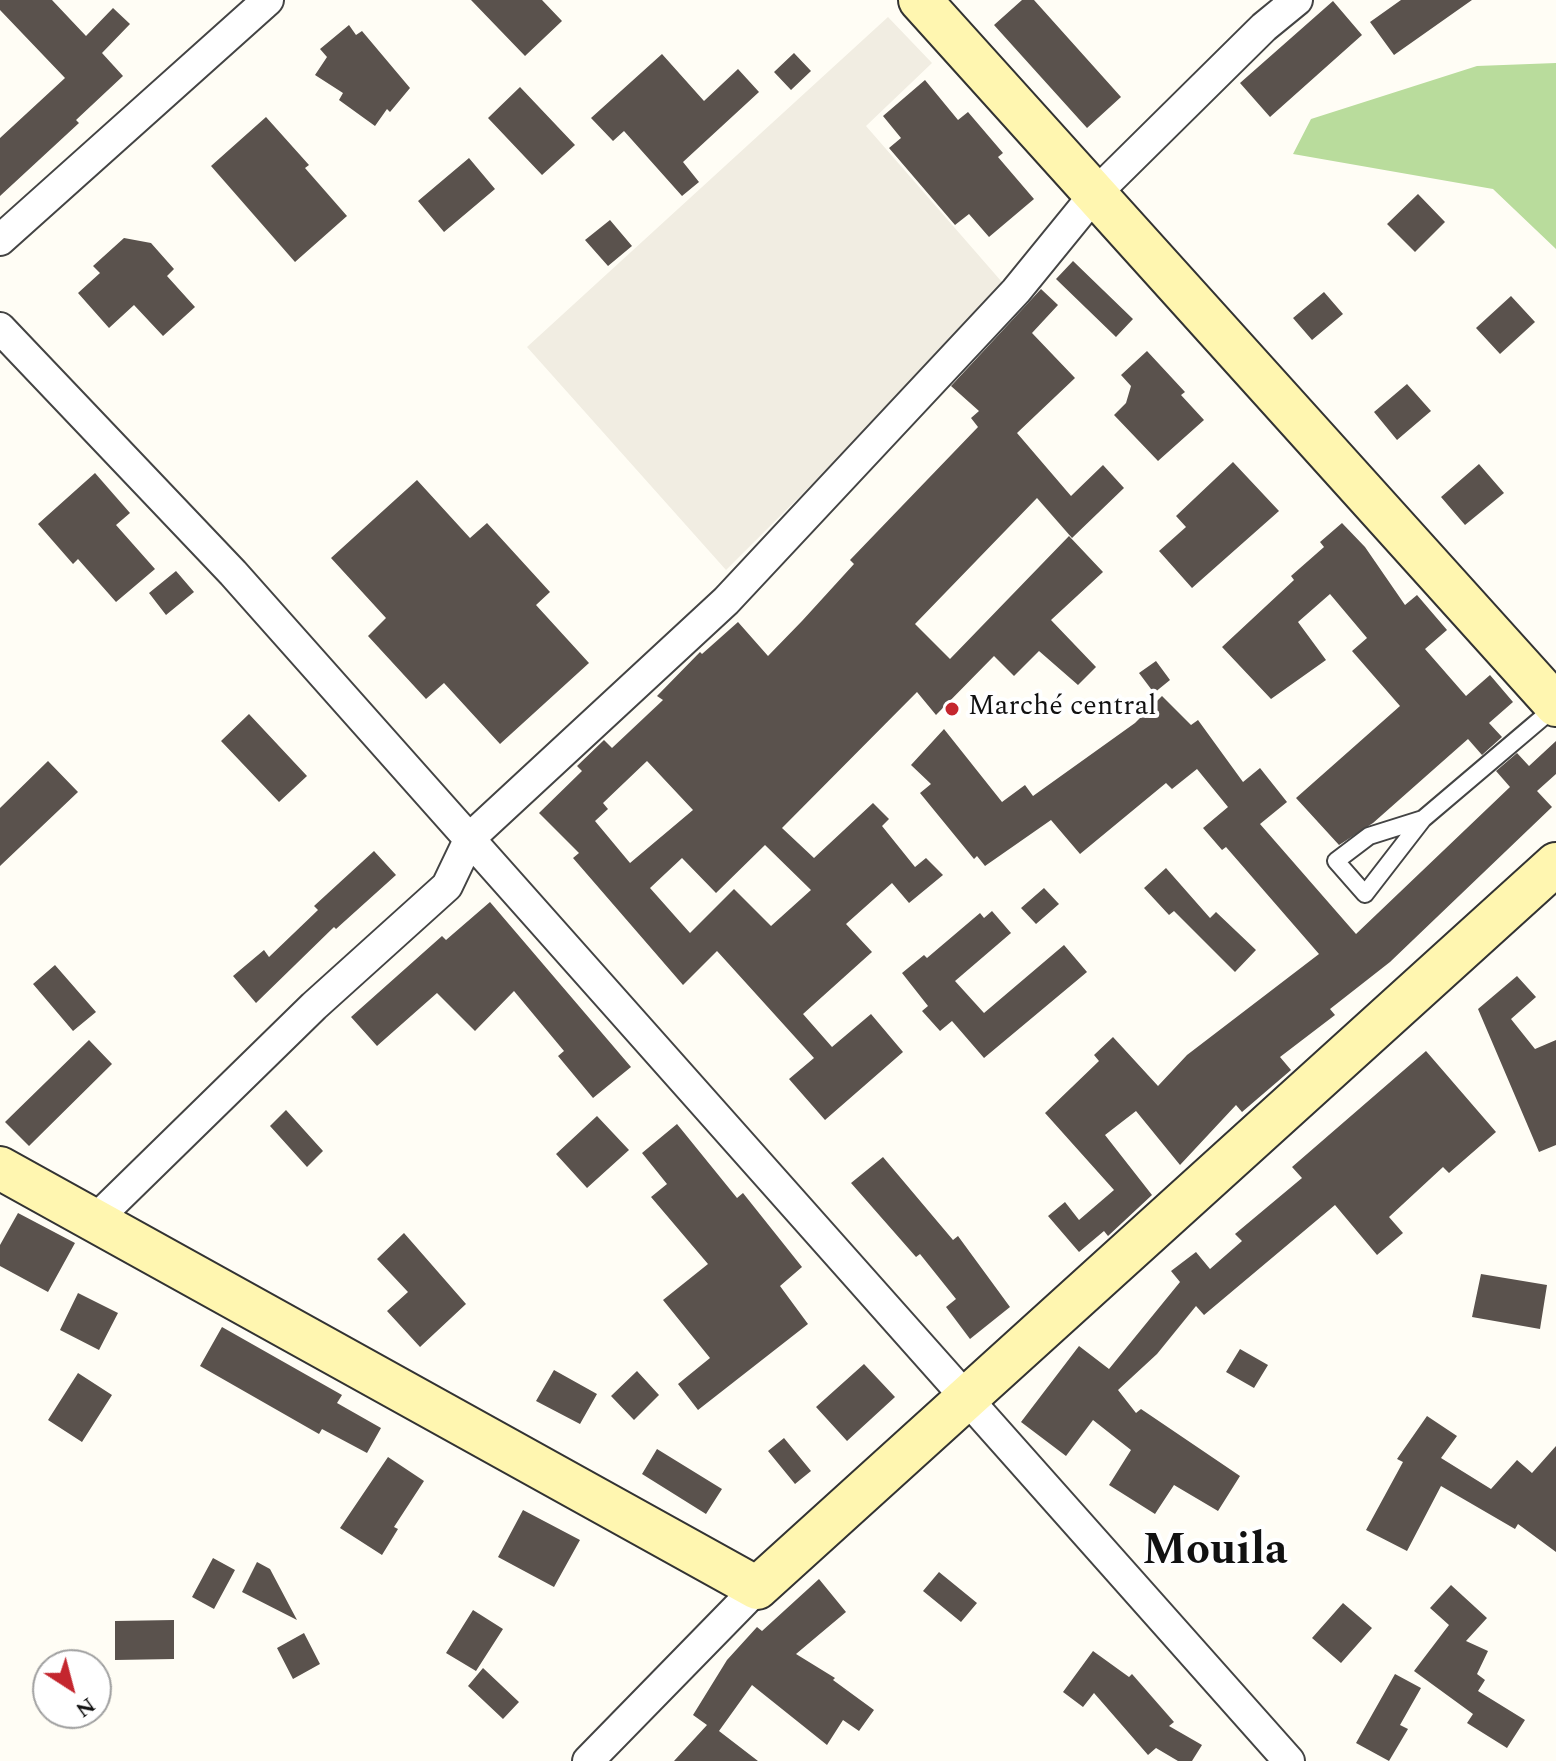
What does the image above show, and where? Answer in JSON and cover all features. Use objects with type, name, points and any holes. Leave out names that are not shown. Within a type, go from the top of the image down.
[{"type":"street","points":[[0,240],[268,0]]},
{"type":"street","points":[[920,0],[1556,705]]},
{"type":"street","points":[[93,1222],[314,1006],[447,886],[470,838],[726,601],[1016,291],[1095,194],[1264,27],[1297,0]]},
{"type":"street","points":[[0,328],[233,573],[1289,1761]]},
{"type":"street","points":[[588,1761],[757,1588],[1556,864]]},
{"type":"street","points":[[0,1168],[757,1588]]},
{"type":"lane","points":[[1423,819],[1369,836],[1336,861],[1365,894],[1423,819],[1556,705]]},
{"type":"green space","points":[[1556,63],[1556,249],[1493,189],[1293,154],[1311,119],[1477,66]]},
{"type":"shaded area","points":[[888,17],[932,63],[866,126],[1008,289],[726,570],[527,347]]},
{"type":"building","points":[[0,0],[52,0],[86,36],[113,8],[130,24],[102,53],[123,76],[76,120],[79,123],[0,196],[0,138],[65,78],[0,10]]},
{"type":"building","points":[[471,0],[542,0],[562,21],[525,56]]},
{"type":"building","points":[[1022,0],[1034,0],[1121,97],[1087,128],[994,25]]},
{"type":"building","points":[[1401,0],[1472,0],[1394,55],[1370,22]]},
{"type":"building","points":[[1333,1],[1362,35],[1270,117],[1240,83]]},
{"type":"building","points":[[349,25],[356,35],[362,31],[410,88],[390,112],[387,109],[375,126],[339,100],[343,93],[315,75],[327,57],[320,49]]},
{"type":"building","points":[[794,53],[811,71],[791,90],[774,72]]},
{"type":"building","points":[[662,54],[704,101],[738,69],[759,92],[683,162],[699,182],[682,196],[624,131],[613,141],[591,118]]},
{"type":"building","points":[[925,80],[958,120],[968,112],[1003,153],[998,157],[1034,199],[989,237],[969,214],[955,225],[889,148],[901,138],[883,116]]},
{"type":"building","points":[[520,87],[575,145],[542,175],[488,118]]},
{"type":"building","points":[[266,117],[309,165],[305,168],[347,216],[295,262],[211,166]]},
{"type":"building","points":[[469,158],[495,189],[444,232],[418,201]]},
{"type":"building","points":[[1418,194],[1445,222],[1415,252],[1387,224]]},
{"type":"building","points":[[610,220],[632,246],[608,266],[585,240]]},
{"type":"building","points":[[124,238],[151,243],[174,269],[167,276],[195,307],[163,336],[134,305],[109,328],[78,293],[100,273],[93,266]]},
{"type":"building","points":[[1073,261],[1133,319],[1116,337],[1056,279]]},
{"type":"building","points":[[1041,289],[1058,305],[1032,333],[1075,378],[1017,433],[1071,496],[1103,465],[1124,488],[1072,538],[1037,498],[915,624],[950,659],[1069,536],[1103,572],[1051,620],[1096,667],[1078,685],[1039,651],[1014,676],[994,656],[936,715],[917,692],[782,828],[814,858],[873,803],[889,819],[882,826],[915,867],[926,858],[943,875],[909,903],[892,883],[846,924],[872,952],[803,1014],[832,1047],[871,1014],[903,1052],[825,1120],[789,1079],[814,1058],[717,951],[683,985],[573,858],[579,853],[539,813],[582,771],[577,766],[604,740],[612,748],[663,700],[657,696],[700,652],[702,654],[738,622],[768,656],[802,621],[854,564],[850,560],[978,427],[971,418],[979,411],[951,386]],"holes":[[[647,761],[693,810],[630,863],[595,821],[608,809],[603,803]],[[765,845],[811,890],[771,926],[734,889],[690,933],[650,888],[682,858],[716,893]]]},
{"type":"building","points":[[1324,292],[1343,314],[1312,340],[1293,318]]},
{"type":"building","points":[[1511,296],[1535,322],[1500,354],[1476,328]]},
{"type":"building","points":[[1147,351],[1185,392],[1181,395],[1204,420],[1158,461],[1114,415],[1126,403],[1131,386],[1121,375]]},
{"type":"building","points":[[1407,384],[1431,411],[1397,440],[1374,412]]},
{"type":"building","points":[[1233,462],[1279,511],[1192,588],[1159,551],[1186,527],[1176,516]]},
{"type":"building","points":[[1479,464],[1504,493],[1465,525],[1441,497]]},
{"type":"building","points":[[95,473],[130,513],[116,525],[155,569],[116,602],[78,559],[73,564],[38,524]]},
{"type":"building","points":[[417,480],[470,538],[487,523],[550,592],[536,605],[589,663],[500,744],[444,683],[426,699],[368,636],[386,618],[331,558]]},
{"type":"building","points":[[1342,523],[1365,547],[1405,605],[1417,595],[1447,630],[1425,649],[1466,696],[1490,675],[1513,702],[1489,723],[1502,737],[1482,755],[1468,739],[1373,823],[1339,845],[1296,798],[1400,706],[1352,651],[1367,638],[1330,594],[1298,622],[1326,660],[1271,699],[1222,647],[1294,580],[1291,576],[1324,547],[1320,542]]},
{"type":"building","points":[[176,571],[194,592],[166,615],[149,593]]},
{"type":"building","points":[[1156,661],[1170,680],[1154,693],[1139,673]]},
{"type":"building","points":[[1162,696],[1191,725],[1198,720],[1243,782],[1260,768],[1287,802],[1260,824],[1356,934],[1510,787],[1496,771],[1517,753],[1529,766],[1556,741],[1556,774],[1537,791],[1552,807],[1390,962],[1330,1009],[1335,1015],[1280,1057],[1291,1070],[1242,1112],[1236,1105],[1180,1165],[1136,1111],[1105,1135],[1152,1195],[1108,1236],[1104,1231],[1079,1252],[1048,1216],[1065,1202],[1079,1220],[1114,1190],[1045,1113],[1099,1061],[1094,1055],[1113,1037],[1158,1086],[1187,1055],[1319,954],[1226,847],[1222,850],[1203,828],[1228,807],[1197,769],[1172,789],[1166,783],[1080,854],[1051,820],[985,866],[977,856],[974,859],[920,793],[931,784],[911,765],[944,729],[1002,802],[1025,785],[1033,796],[1135,723]]},
{"type":"building","points":[[249,714],[307,776],[279,802],[221,741]]},
{"type":"building","points":[[48,761],[78,792],[0,866],[0,808]]},
{"type":"building","points":[[374,851],[396,875],[336,929],[334,927],[256,1003],[233,976],[264,950],[269,957],[318,910],[314,906]]},
{"type":"building","points":[[1166,868],[1210,918],[1216,912],[1256,950],[1235,972],[1174,911],[1169,915],[1144,888]]},
{"type":"building","points":[[1044,888],[1059,904],[1036,924],[1021,908]]},
{"type":"building","points":[[490,902],[631,1067],[593,1098],[558,1056],[564,1051],[514,991],[475,1031],[437,993],[377,1046],[351,1017],[442,936],[446,940]]},
{"type":"building","points":[[992,911],[1011,933],[955,981],[984,1013],[1064,945],[1087,972],[984,1058],[952,1021],[940,1031],[922,1011],[928,1006],[902,973],[924,955],[927,958],[980,913],[984,918]]},
{"type":"building","points":[[55,965],[96,1012],[73,1031],[33,984]]},
{"type":"building","points":[[1517,976],[1536,997],[1511,1019],[1535,1049],[1556,1040],[1556,1145],[1539,1152],[1478,1009]]},
{"type":"building","points":[[89,1040],[112,1064],[29,1146],[5,1122]]},
{"type":"building","points":[[1426,1051],[1496,1132],[1449,1173],[1443,1167],[1389,1217],[1403,1233],[1377,1255],[1335,1205],[1204,1315],[1196,1306],[1157,1354],[1118,1390],[1136,1413],[1141,1409],[1240,1476],[1218,1511],[1174,1485],[1155,1514],[1109,1485],[1131,1450],[1093,1420],[1066,1456],[1021,1422],[1079,1346],[1109,1369],[1180,1282],[1171,1271],[1196,1252],[1210,1269],[1242,1241],[1235,1234],[1302,1178],[1292,1167]]},
{"type":"building","points":[[286,1110],[323,1151],[307,1167],[270,1126]]},
{"type":"building","points":[[597,1116],[629,1150],[587,1188],[556,1154]]},
{"type":"building","points":[[677,1124],[737,1198],[743,1193],[802,1267],[780,1286],[808,1324],[698,1410],[678,1384],[710,1358],[663,1300],[708,1264],[651,1197],[667,1184],[642,1153]]},
{"type":"building","points":[[883,1157],[953,1240],[958,1236],[1010,1307],[970,1339],[946,1307],[956,1299],[920,1254],[916,1257],[851,1183]]},
{"type":"building","points":[[18,1213],[75,1243],[48,1292],[0,1266],[0,1245]]},
{"type":"building","points":[[404,1233],[466,1304],[420,1347],[387,1311],[408,1292],[377,1259]]},
{"type":"building","points":[[1481,1274],[1547,1285],[1540,1329],[1472,1317]]},
{"type":"building","points":[[78,1293],[118,1313],[99,1350],[60,1330]]},
{"type":"building","points":[[222,1327],[342,1395],[337,1403],[381,1428],[367,1453],[322,1429],[319,1434],[200,1366]]},
{"type":"building","points":[[1240,1349],[1268,1365],[1254,1388],[1226,1372]]},
{"type":"building","points":[[864,1364],[895,1397],[847,1441],[816,1407]]},
{"type":"building","points":[[554,1370],[597,1394],[580,1424],[536,1401]]},
{"type":"building","points":[[637,1371],[659,1395],[634,1420],[611,1396]]},
{"type":"building","points":[[78,1373],[112,1395],[82,1442],[48,1420]]},
{"type":"building","points":[[1427,1416],[1457,1436],[1441,1458],[1491,1489],[1517,1460],[1532,1473],[1556,1446],[1556,1552],[1518,1524],[1515,1529],[1441,1486],[1407,1551],[1366,1530],[1403,1462],[1397,1459]]},
{"type":"building","points":[[784,1438],[811,1471],[795,1484],[768,1451]]},
{"type":"building","points":[[657,1449],[722,1489],[706,1514],[642,1474]]},
{"type":"building","points":[[388,1457],[424,1481],[394,1527],[398,1529],[382,1555],[340,1528]]},
{"type":"building","points":[[523,1510],[580,1540],[554,1587],[498,1557]]},
{"type":"building","points":[[213,1558],[235,1570],[214,1609],[192,1597]]},
{"type":"building","points":[[257,1562],[270,1569],[297,1620],[242,1592]]},
{"type":"building","points":[[939,1572],[977,1603],[961,1622],[923,1591]]},
{"type":"building","points":[[819,1579],[846,1612],[796,1654],[835,1678],[833,1680],[874,1710],[859,1731],[843,1720],[827,1745],[752,1685],[719,1731],[758,1761],[674,1761],[707,1725],[693,1715],[727,1660],[757,1627],[762,1631]]},
{"type":"building","points":[[1451,1585],[1487,1618],[1466,1641],[1488,1651],[1477,1674],[1485,1680],[1478,1691],[1525,1720],[1507,1748],[1467,1723],[1473,1714],[1414,1671],[1449,1625],[1430,1608]]},
{"type":"building","points":[[1343,1603],[1372,1628],[1341,1663],[1312,1638]]},
{"type":"building","points":[[473,1610],[503,1629],[476,1671],[446,1653]]},
{"type":"building","points":[[174,1620],[174,1659],[115,1660],[115,1621]]},
{"type":"building","points":[[304,1633],[320,1664],[293,1679],[277,1648]]},
{"type":"building","points":[[1093,1651],[1129,1677],[1132,1674],[1174,1722],[1169,1726],[1202,1745],[1192,1761],[1178,1761],[1156,1748],[1148,1755],[1094,1693],[1083,1707],[1063,1692]]},
{"type":"building","points":[[483,1668],[519,1702],[503,1719],[468,1686]]},
{"type":"building","points":[[1395,1674],[1421,1688],[1400,1725],[1408,1729],[1389,1761],[1356,1743]]},
{"type":"place","name":"Marché central","points":[[952,709]]},
{"type":"district","name":"Mouila","points":[[1215,1554]]}]
